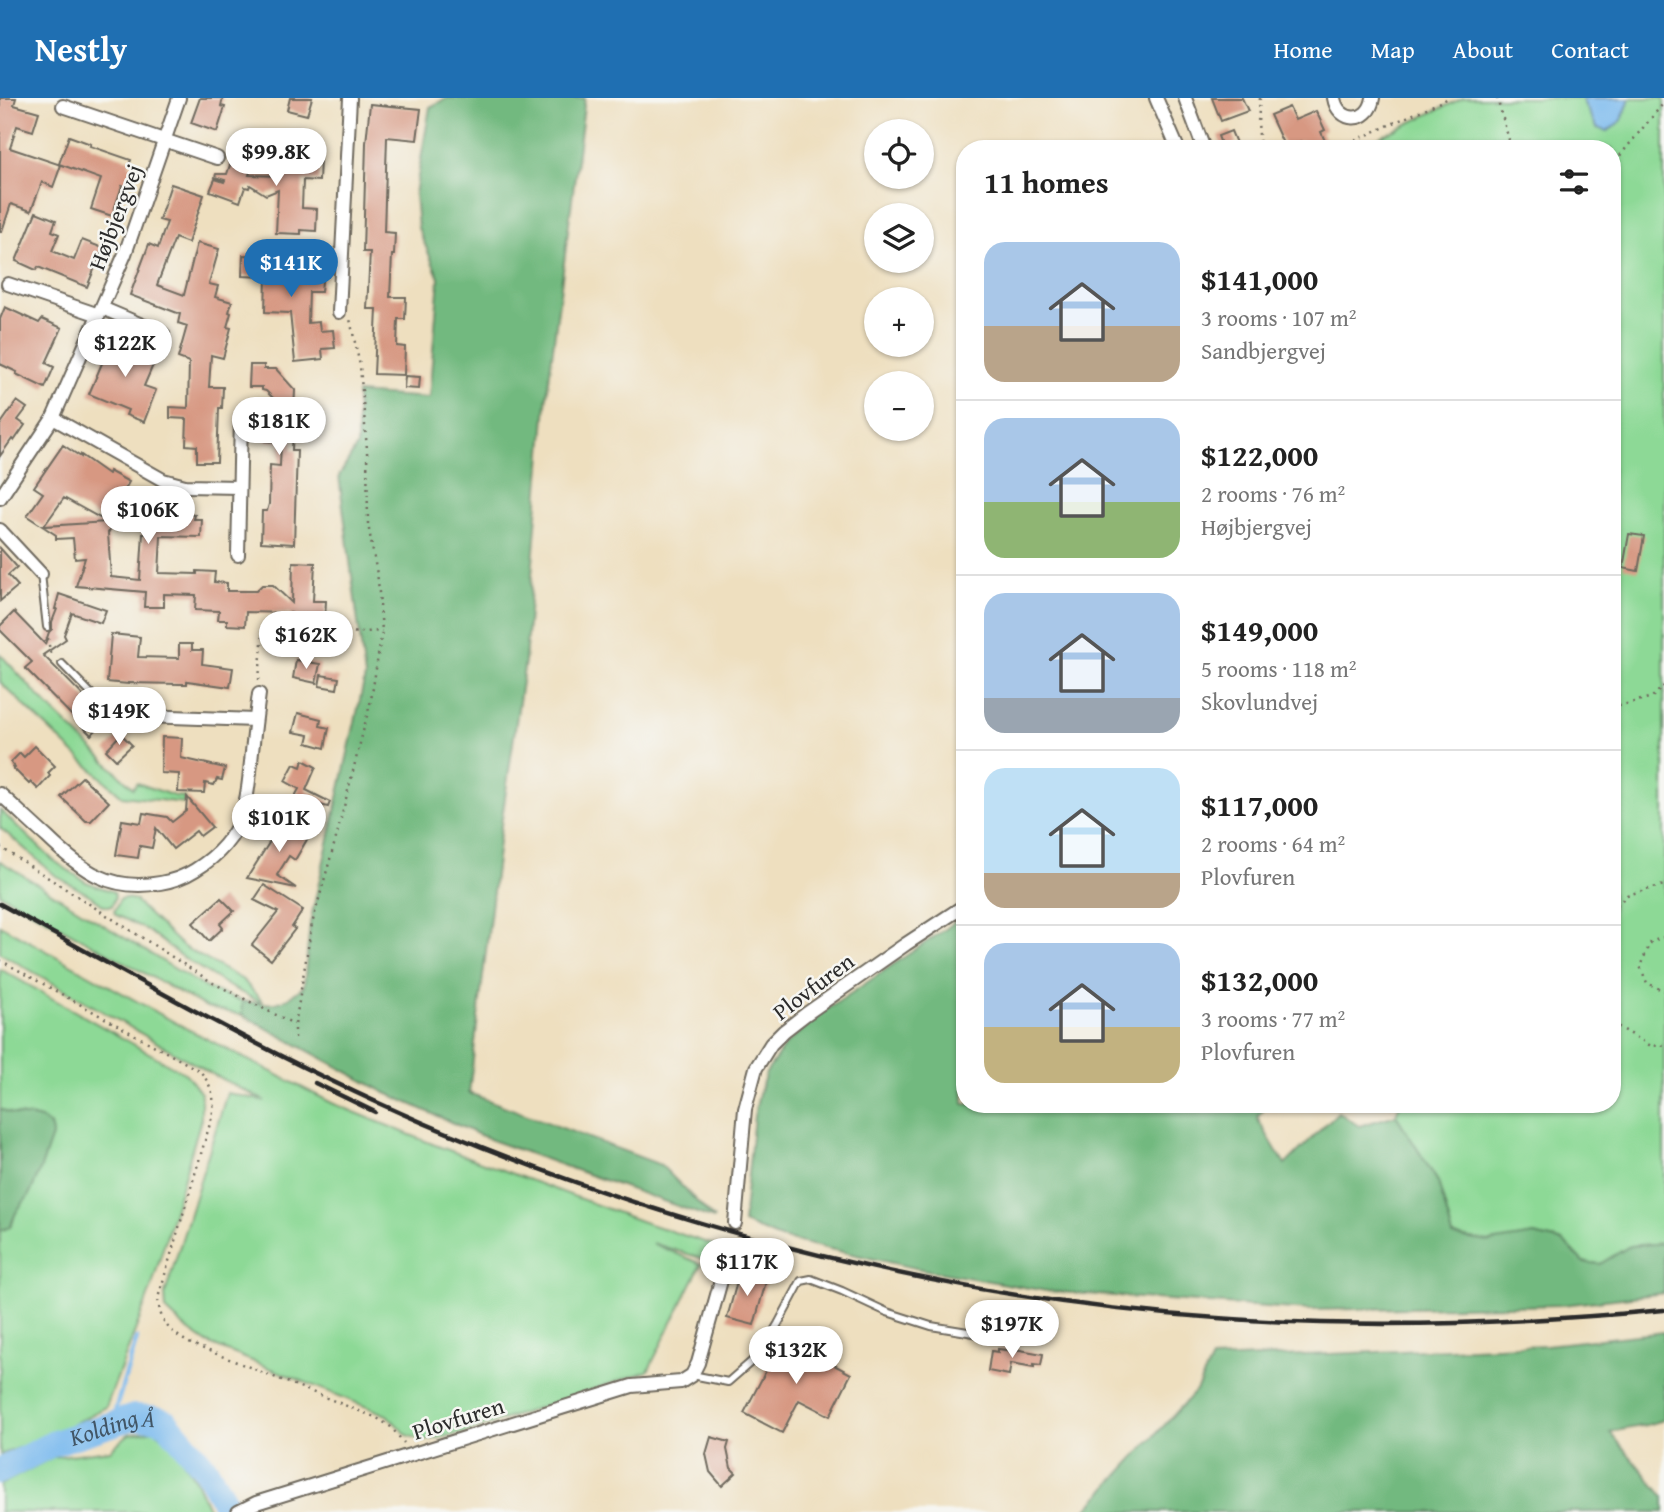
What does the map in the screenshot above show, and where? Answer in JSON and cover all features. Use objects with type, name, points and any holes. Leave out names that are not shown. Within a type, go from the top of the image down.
[{"type":"street","name":"Højbjergvej","points":[[0,498],[53,418],[101,312],[125,254],[180,98]]},
{"type":"street","points":[[339,313],[350,98]]},
{"type":"street","points":[[1156,98],[1174,140]]},
{"type":"street","points":[[1185,98],[1201,140]]},
{"type":"street","points":[[1334,98],[1335,105],[1342,113],[1350,117],[1361,117],[1370,110],[1373,98]]},
{"type":"street","name":"Højbjergvej","points":[[63,106],[217,158]]},
{"type":"street","points":[[8,284],[163,334]]},
{"type":"street","points":[[53,418],[163,480],[185,486],[239,487]]},
{"type":"street","points":[[238,555],[241,418]]},
{"type":"street","points":[[0,530],[41,574]]},
{"type":"street","points":[[0,794],[73,862],[90,873],[108,880],[149,885],[188,875],[220,851],[242,817],[247,797],[259,694]]},
{"type":"street","points":[[144,716],[256,720]]},
{"type":"street","name":"Plovfuren","points":[[735,1223],[745,1109],[756,1068],[771,1044],[806,1014],[956,911]]},
{"type":"street","points":[[692,1374],[698,1363],[729,1252]]},
{"type":"street","name":"Plovfuren","points":[[242,1510],[256,1503],[632,1386],[681,1382],[692,1374]]},
{"type":"lane","points":[[41,574],[47,627]]},
{"type":"lane","points":[[62,664],[111,714],[144,716]]},
{"type":"lane","name":"Plovfuren","points":[[692,1374],[728,1382],[759,1354],[801,1280],[811,1279],[887,1312],[931,1326],[985,1335]]},
{"type":"path","points":[[1259,98],[1259,140]]},
{"type":"path","points":[[1356,140],[1449,98]]},
{"type":"path","points":[[1497,98],[1509,140]]},
{"type":"path","points":[[1621,154],[1664,101]]},
{"type":"path","points":[[295,1038],[312,924],[371,700],[382,631],[378,580],[368,523],[367,449],[360,366],[349,315],[339,313]]},
{"type":"path","points":[[47,627],[50,652],[62,664]]},
{"type":"path","points":[[259,678],[263,631],[329,634],[382,631]]},
{"type":"path","points":[[1621,705],[1651,697],[1664,686]]},
{"type":"path","points":[[0,847],[213,983],[295,1025]]},
{"type":"path","points":[[1621,901],[1627,895],[1664,884]]},
{"type":"path","points":[[1664,937],[1651,942],[1640,965],[1647,983],[1664,991]]},
{"type":"path","points":[[0,960],[200,1071],[208,1081],[214,1105],[212,1117],[159,1298],[159,1312],[171,1332],[189,1343],[377,1418],[391,1427],[411,1455]]},
{"type":"path","points":[[1621,1028],[1651,1046],[1664,1045]]},
{"type":"green space","points":[[447,98],[585,98],[546,403],[525,661],[501,825],[469,1093],[661,1165],[714,1219],[491,1140],[386,1093],[242,1015],[242,1001],[276,1003],[289,998],[304,986],[310,923],[365,677],[339,476],[357,446],[357,393],[429,398],[439,278],[418,228],[415,194],[430,107]]},
{"type":"green space","points":[[1463,98],[1664,98],[1664,1243],[1630,1246],[1600,1264],[1583,1262],[1564,1242],[1534,1235],[1489,1243],[1453,1236],[1438,1182],[1396,1115],[1621,1113],[1621,140],[1373,140]]},
{"type":"green space","points":[[0,654],[48,706],[133,788],[137,783],[184,797],[184,803],[122,796],[0,682]]},
{"type":"green space","points":[[0,810],[53,860],[86,882],[114,892],[112,906],[104,906],[56,876],[0,828]]},
{"type":"green space","points":[[0,861],[206,988],[242,1001],[242,1015],[206,1007],[0,894]]},
{"type":"green space","points":[[120,899],[136,900],[182,946],[243,980],[262,1001],[230,987],[182,957],[147,930],[116,915],[114,912]]},
{"type":"green space","points":[[956,921],[956,1113],[1261,1113],[1257,1118],[1285,1165],[1337,1113],[1359,1126],[1396,1115],[1438,1182],[1453,1236],[1489,1242],[1534,1235],[1564,1242],[1583,1262],[1600,1264],[1630,1246],[1664,1243],[1664,1293],[1563,1305],[1309,1310],[1046,1291],[915,1268],[780,1238],[743,1223],[754,1116],[760,1090],[766,1073],[785,1045],[819,1015]]},
{"type":"green space","points":[[0,925],[178,1024],[332,1103],[435,1145],[643,1222],[714,1245],[707,1260],[652,1243],[701,1264],[648,1371],[464,1433],[424,1441],[407,1435],[387,1415],[207,1343],[166,1310],[165,1294],[227,1093],[265,1101],[214,1075],[0,953]]},
{"type":"green space","points":[[0,969],[186,1074],[201,1093],[201,1119],[151,1289],[106,1407],[54,1434],[0,1455],[0,1230],[9,1227],[13,1222],[15,1213],[33,1185],[52,1136],[50,1125],[42,1120],[0,1109]]},
{"type":"green space","points":[[0,1109],[45,1121],[49,1124],[52,1136],[31,1191],[10,1226],[0,1230]]},
{"type":"green space","points":[[1664,1332],[1664,1420],[1610,1432],[1664,1497],[1664,1512],[1084,1512],[1196,1391],[1212,1359],[1546,1345]]},
{"type":"green space","points":[[155,1430],[173,1445],[196,1481],[208,1508],[206,1512],[0,1512],[0,1485],[53,1457],[110,1450],[129,1434]]},
{"type":"water","points":[[1581,98],[1630,98],[1625,114],[1607,131],[1597,128]]},
{"type":"building","points":[[0,98],[16,98],[14,105],[39,112],[33,131],[17,126],[10,148],[61,165],[53,187],[42,182],[31,211],[11,204],[2,231],[0,231]]},
{"type":"building","points":[[200,98],[223,98],[221,106],[225,107],[217,132],[191,123]]},
{"type":"building","points":[[290,98],[312,98],[307,115],[287,110]]},
{"type":"building","points":[[1212,98],[1242,98],[1248,111],[1221,121]]},
{"type":"building","points":[[370,104],[421,109],[417,140],[387,137],[384,232],[395,233],[390,297],[406,297],[405,319],[398,319],[397,346],[405,347],[404,375],[374,374],[377,309],[367,309],[370,252],[363,252],[366,143]]},
{"type":"building","points":[[1289,107],[1295,120],[1316,111],[1325,130],[1321,132],[1325,140],[1281,140],[1270,115]]},
{"type":"building","points":[[1231,131],[1235,140],[1220,140],[1218,136]]},
{"type":"building","points":[[69,136],[131,160],[129,165],[134,167],[127,187],[122,186],[112,216],[91,209],[101,179],[59,164]]},
{"type":"building","points":[[284,146],[300,147],[300,158],[320,159],[319,181],[303,180],[302,208],[317,209],[316,231],[301,230],[301,234],[276,233],[278,190],[266,195],[250,185],[249,188],[245,187],[240,202],[210,191],[215,179],[224,182],[225,180],[215,177],[216,174],[227,174],[233,156],[253,163],[249,175],[280,176]]},
{"type":"building","points":[[171,184],[204,195],[188,243],[175,238],[157,285],[184,295],[197,243],[219,249],[209,284],[218,286],[215,297],[232,302],[227,327],[231,328],[223,358],[211,355],[209,387],[223,387],[222,408],[219,408],[217,462],[197,462],[197,446],[186,445],[187,419],[170,418],[170,407],[188,408],[189,362],[178,358],[187,326],[178,323],[180,314],[130,295],[149,244],[158,248],[167,222],[159,220]]},
{"type":"building","points":[[36,212],[56,220],[52,231],[59,234],[52,251],[74,260],[82,240],[103,248],[87,287],[16,261]]},
{"type":"building","points":[[266,244],[285,245],[285,256],[289,257],[288,267],[323,269],[321,292],[309,292],[308,323],[319,322],[320,331],[333,330],[335,348],[322,349],[323,359],[295,362],[290,313],[265,312],[266,277],[242,276],[243,255],[266,256]]},
{"type":"building","points":[[5,307],[39,323],[42,319],[62,328],[46,363],[54,367],[45,388],[0,364],[0,319]]},
{"type":"building","points":[[113,337],[156,358],[144,386],[156,390],[144,422],[126,415],[128,410],[89,394]]},
{"type":"building","points":[[250,365],[264,365],[264,369],[276,369],[295,390],[292,450],[297,450],[294,544],[261,542],[262,511],[267,511],[269,504],[270,465],[280,466],[281,442],[265,441],[266,416],[272,417],[273,398],[262,390],[262,387],[249,387]]},
{"type":"building","points":[[405,376],[420,377],[419,389],[404,388]]},
{"type":"building","points":[[17,401],[27,408],[18,420],[25,425],[0,456],[0,425]]},
{"type":"building","points":[[63,445],[108,474],[109,471],[129,482],[120,498],[126,502],[108,533],[111,577],[140,580],[143,533],[149,534],[150,526],[156,526],[157,504],[179,504],[179,514],[195,515],[194,519],[202,519],[201,537],[161,536],[159,573],[215,572],[214,582],[227,583],[227,591],[256,591],[262,585],[273,585],[292,603],[293,562],[315,563],[313,601],[326,601],[325,617],[246,612],[245,626],[227,625],[227,620],[218,620],[219,611],[195,610],[196,595],[164,594],[164,607],[144,607],[145,592],[76,586],[85,558],[75,559],[73,538],[56,539],[56,535],[27,516],[43,493],[34,487]],"holes":[[[64,498],[107,522],[44,526]]]},
{"type":"building","points":[[1629,534],[1644,536],[1638,571],[1623,568]]},
{"type":"building","points":[[0,548],[17,567],[8,575],[18,586],[0,601]]},
{"type":"building","points":[[59,594],[106,610],[101,623],[72,613],[64,635],[66,639],[43,655],[104,717],[104,722],[91,735],[25,668],[32,662],[0,630],[0,626],[14,612],[45,644],[52,629]]},
{"type":"building","points":[[111,634],[140,637],[138,657],[179,658],[179,644],[192,644],[192,650],[203,650],[202,664],[233,668],[230,687],[187,681],[187,684],[107,682]]},
{"type":"building","points":[[296,660],[320,664],[316,683],[293,678]]},
{"type":"building","points":[[321,675],[339,678],[337,689],[319,686]]},
{"type":"building","points":[[298,713],[321,719],[320,726],[329,728],[325,748],[307,743],[309,735],[293,732]]},
{"type":"building","points":[[121,734],[132,745],[116,760],[106,750]]},
{"type":"building","points":[[162,737],[182,738],[181,758],[225,768],[222,780],[217,779],[214,785],[205,783],[204,793],[178,792],[179,774],[161,773]]},
{"type":"building","points":[[35,746],[55,766],[38,789],[13,768],[15,767],[11,762],[20,753],[24,757]]},
{"type":"building","points":[[303,760],[316,767],[306,790],[330,802],[328,807],[294,798],[299,789],[285,781],[294,764],[301,767]]},
{"type":"building","points":[[82,777],[109,802],[91,821],[86,821],[61,797]]},
{"type":"building","points":[[187,797],[212,827],[200,836],[196,831],[173,849],[156,828],[152,848],[140,846],[138,858],[116,855],[122,820],[141,823],[143,813],[167,817],[172,822],[186,811]]},
{"type":"building","points":[[284,819],[309,836],[295,860],[289,856],[277,875],[296,888],[247,878]]},
{"type":"building","points":[[264,885],[303,910],[292,927],[295,929],[271,960],[252,945],[278,912],[254,900]]},
{"type":"building","points":[[221,898],[234,911],[220,924],[223,928],[209,941],[193,923]]},
{"type":"building","points":[[740,1271],[767,1278],[754,1325],[727,1318]]},
{"type":"building","points":[[783,1338],[851,1374],[830,1416],[799,1400],[782,1433],[744,1413]]},
{"type":"building","points":[[998,1349],[1043,1354],[1041,1365],[1034,1364],[1034,1367],[1011,1363],[1009,1375],[988,1371],[991,1351],[998,1352]]},
{"type":"building","points":[[711,1437],[729,1442],[727,1449],[731,1468],[736,1473],[722,1486],[710,1472],[706,1454]]},
{"type":"waterway","points":[[111,1424],[137,1338]]},
{"type":"waterway","name":"Kolding Å","points":[[0,1471],[54,1443],[134,1417],[153,1418],[166,1422],[205,1468],[230,1512]]},
{"type":"tunnel","points":[[729,1252],[735,1223]]},
{"type":"railway","points":[[0,904],[275,1053],[445,1132],[631,1201],[824,1256],[921,1278],[1020,1296],[1217,1318],[1385,1324],[1497,1322],[1664,1310]]},
{"type":"railway","points":[[315,1083],[375,1112]]}]
